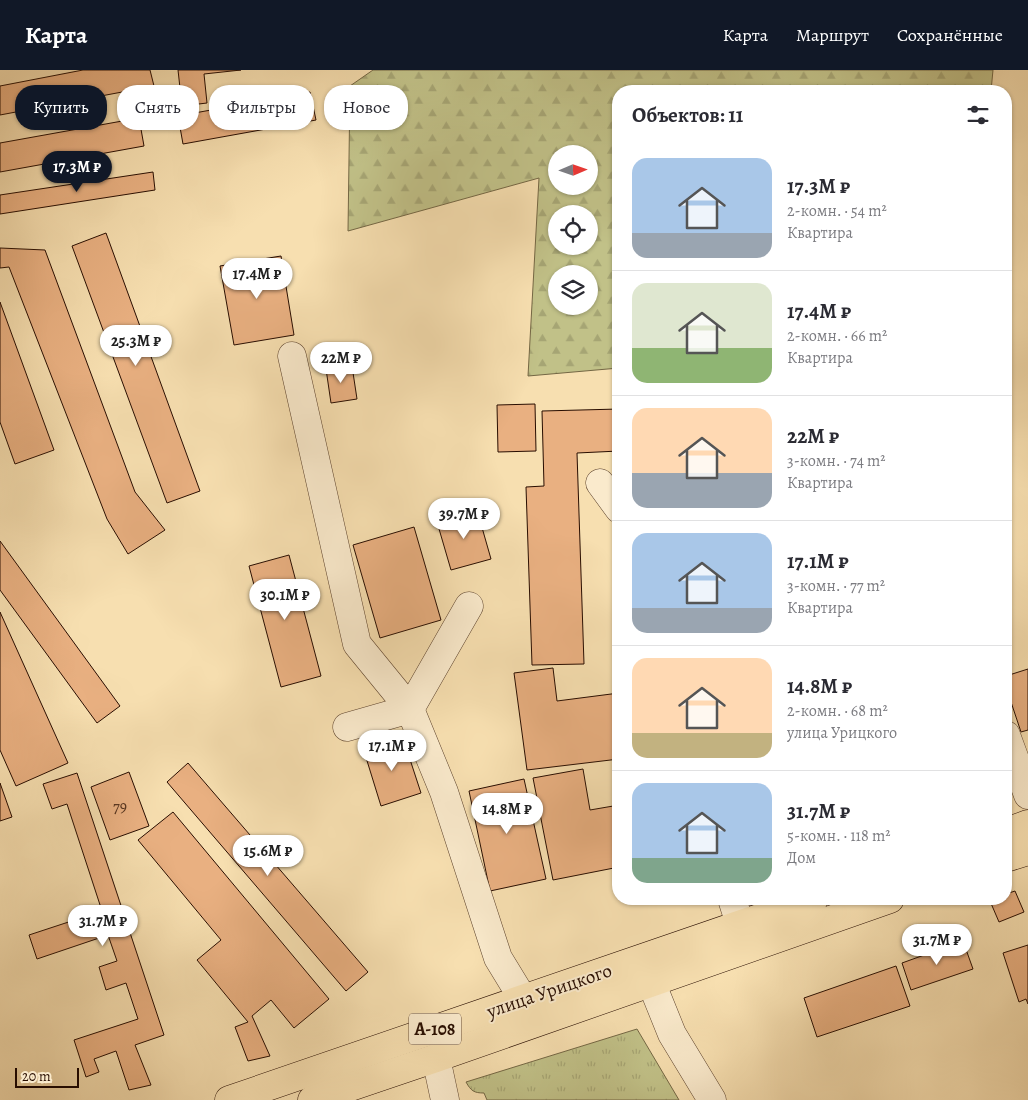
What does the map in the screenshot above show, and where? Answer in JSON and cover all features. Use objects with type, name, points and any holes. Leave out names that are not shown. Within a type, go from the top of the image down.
[{"type":"highway","points":[[1012,830],[1028,824]]},
{"type":"highway","points":[[1012,856],[1028,851]]},
{"type":"highway","name":"А-108","points":[[646,970],[740,924],[796,905]]},
{"type":"highway","name":"А-108","points":[[646,970],[869,905]]},
{"type":"highway","name":"улица Урицкого","points":[[229,1100],[523,999],[646,970]]},
{"type":"highway","name":"улица Урицкого","points":[[312,1100],[436,1058],[646,970]]},
{"type":"lane","points":[[292,356],[357,644],[410,709],[444,792],[498,958],[523,999]]},
{"type":"lane","points":[[600,483],[612,499]]},
{"type":"lane","points":[[347,727],[410,709],[469,606]]},
{"type":"lane","points":[[1012,751],[1028,795]]},
{"type":"lane","points":[[734,905],[740,924]]},
{"type":"lane","points":[[646,970],[672,1034],[712,1100]]},
{"type":"lane","points":[[436,1058],[446,1100]]},
{"type":"green space","points":[[373,70],[993,70],[992,85],[612,85],[612,369],[528,376],[539,178],[348,231],[349,130],[408,130],[408,85],[351,85]]},
{"type":"green space","points":[[637,1029],[679,1100],[487,1100],[484,1093],[473,1091],[466,1082]]},
{"type":"building","points":[[83,70],[150,70],[154,85],[117,85],[117,93],[107,95],[107,85],[15,85],[15,112],[0,115],[0,86]]},
{"type":"building","points":[[178,70],[241,70],[204,74],[207,103],[199,104],[199,85],[180,85]]},
{"type":"building","points":[[209,110],[209,130],[261,130],[183,144],[180,130],[199,130],[199,112]]},
{"type":"building","points":[[117,122],[117,130],[141,130],[144,146],[0,172],[0,143],[72,130],[107,130],[107,124]]},
{"type":"building","points":[[153,172],[155,190],[0,214],[0,195]]},
{"type":"building","points":[[106,233],[200,491],[167,503],[72,246]]},
{"type":"building","points":[[0,248],[45,250],[135,492],[165,530],[128,554],[107,519],[9,267],[0,268]]},
{"type":"building","points":[[281,256],[294,335],[234,345],[220,266]]},
{"type":"building","points":[[0,302],[54,450],[15,464],[0,422]]},
{"type":"building","points":[[352,366],[357,399],[331,403],[326,369]]},
{"type":"building","points":[[535,404],[536,451],[498,452],[497,405]]},
{"type":"building","points":[[612,409],[612,451],[577,453],[584,664],[532,665],[526,487],[544,486],[542,411]]},
{"type":"building","points":[[477,510],[491,559],[451,570],[437,522]]},
{"type":"building","points":[[414,527],[441,620],[380,638],[353,545]]},
{"type":"building","points":[[0,541],[120,706],[97,723],[0,590]]},
{"type":"building","points":[[289,555],[321,676],[281,687],[249,566]]},
{"type":"building","points":[[0,612],[68,763],[16,786],[0,750]]},
{"type":"building","points":[[553,668],[557,701],[612,694],[612,760],[527,770],[514,673]]},
{"type":"building","points":[[1028,669],[1028,730],[1021,732],[1012,705],[1012,674]]},
{"type":"building","points":[[403,738],[421,793],[381,806],[364,751]]},
{"type":"building","points":[[188,763],[368,972],[346,991],[167,782]]},
{"type":"building","points":[[583,769],[590,810],[612,806],[612,868],[553,880],[533,778]]},
{"type":"building","points":[[129,772],[149,826],[110,840],[91,787]]},
{"type":"building","points":[[77,773],[164,1035],[135,1045],[151,1085],[129,1090],[116,1051],[94,1059],[99,1072],[86,1077],[74,1040],[138,1019],[126,983],[106,990],[99,967],[117,961],[108,935],[37,959],[29,935],[102,911],[67,804],[52,809],[43,784]]},
{"type":"building","points":[[524,779],[546,879],[490,891],[469,791]]},
{"type":"building","points":[[0,783],[12,817],[0,821]]},
{"type":"building","points":[[173,812],[329,999],[294,1028],[271,1000],[252,1016],[270,1056],[248,1061],[235,1027],[248,1022],[197,960],[221,940],[138,840]]},
{"type":"building","points":[[1015,891],[1024,912],[999,922],[992,905],[1012,905],[1012,892]]},
{"type":"building","points":[[963,941],[973,969],[911,990],[902,963]]},
{"type":"building","points":[[1028,945],[1028,1004],[1026,999],[1019,1002],[1003,953]]},
{"type":"building","points":[[896,966],[910,1006],[817,1037],[804,998]]}]
